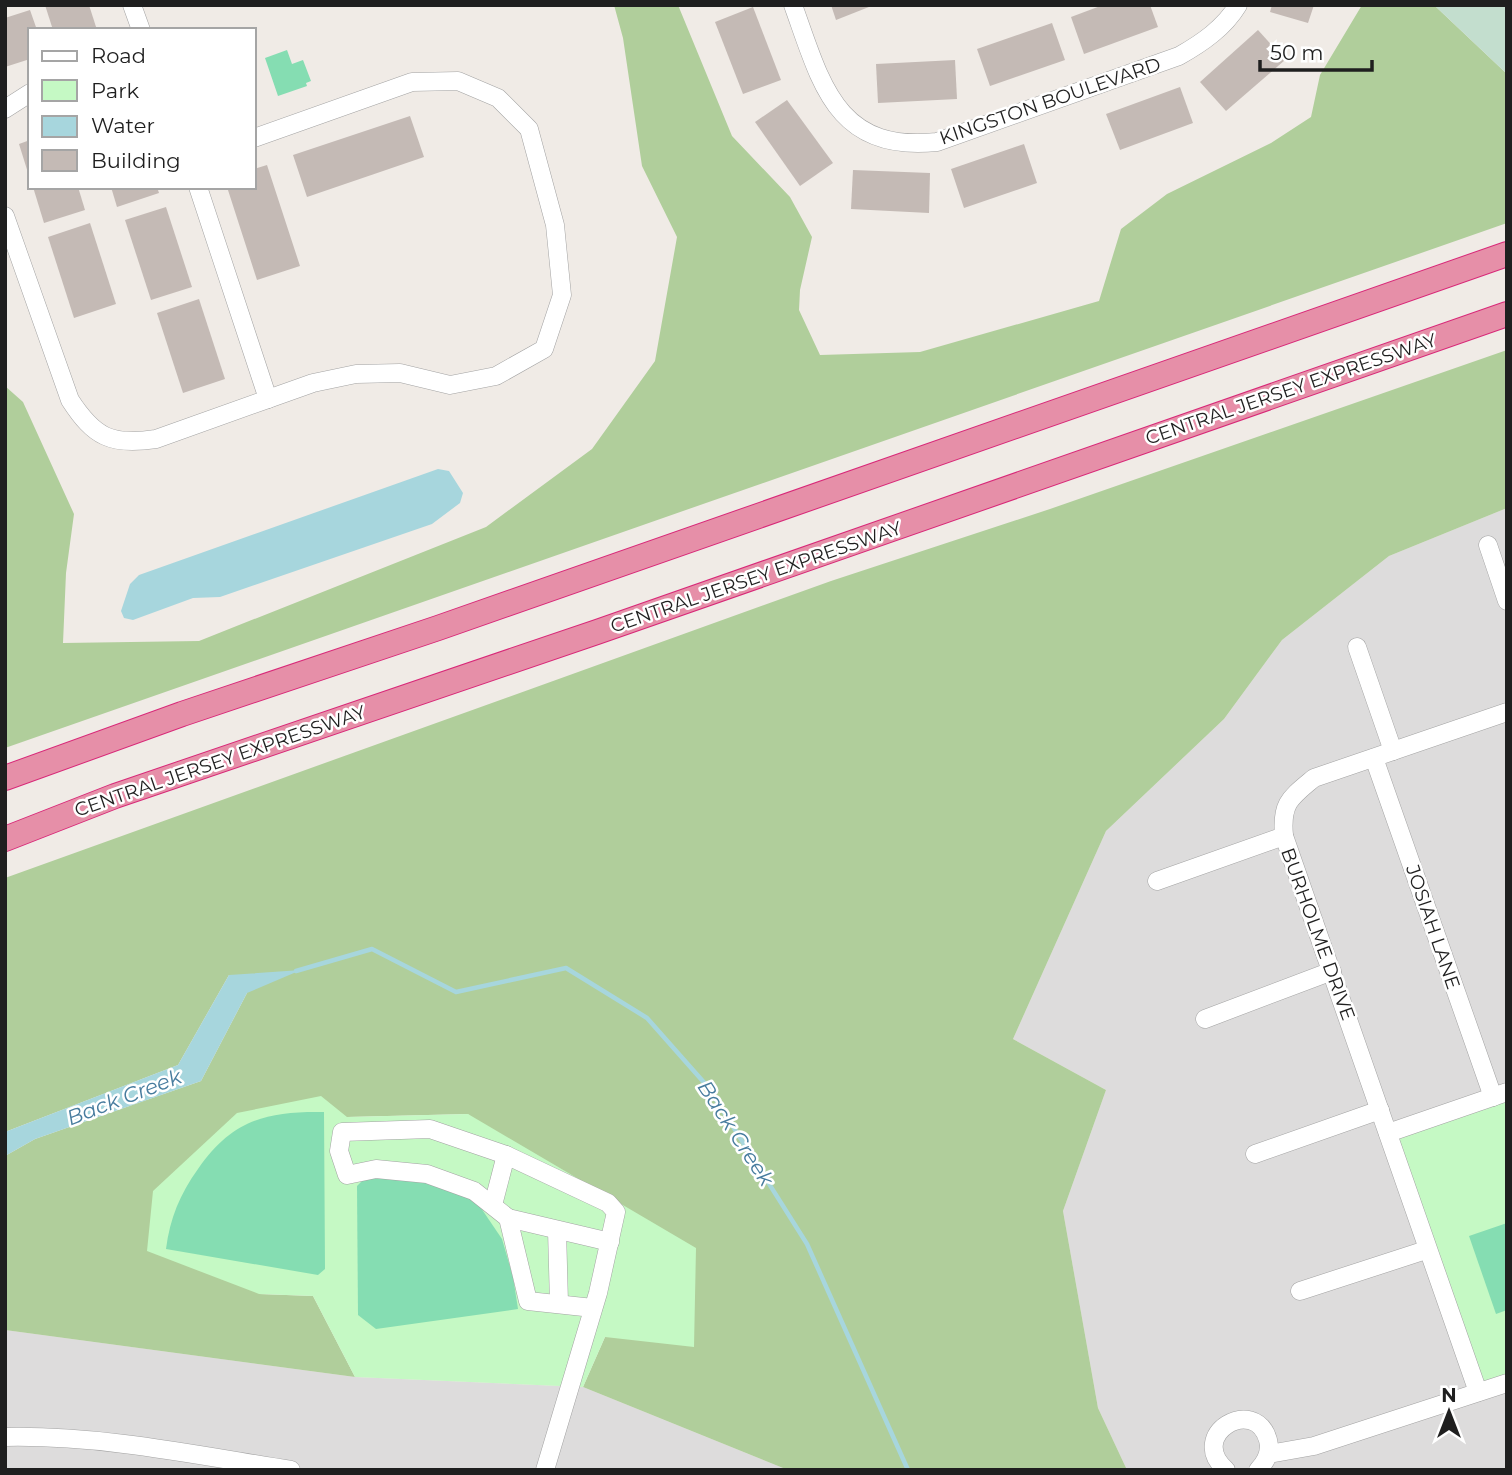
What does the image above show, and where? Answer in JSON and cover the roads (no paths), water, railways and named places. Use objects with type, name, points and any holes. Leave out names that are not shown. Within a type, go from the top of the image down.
[{"type":"highway","points":[[5,778],[182,714],[439,628],[1507,254]]},
{"type":"highway","name":"CENTRAL JERSEY EXPRESSWAY","points":[[5,839],[177,775],[584,637],[1507,314]]},
{"type":"street","points":[[132,5],[140,28]]},
{"type":"street","name":"KINGSTON BOULEVARD","points":[[793,5],[824,89],[834,104],[848,119],[864,130],[891,141],[919,144],[937,142],[1179,56],[1219,28],[1238,5]]},
{"type":"street","points":[[5,216],[70,400],[85,423],[104,436],[137,442],[156,439],[313,383],[356,374],[400,373],[450,385],[496,376],[544,349],[562,295],[555,225],[528,129],[498,97],[458,80],[412,82],[256,137]]},
{"type":"street","points":[[5,109],[28,94]]},
{"type":"street","points":[[199,189],[268,399]]},
{"type":"street","points":[[1488,545],[1507,600]]},
{"type":"street","points":[[1357,647],[1393,751]]},
{"type":"street","name":"BURHOLME DRIVE","points":[[1478,1392],[1426,1250],[1284,836],[1284,808],[1293,794],[1314,778],[1507,712]]},
{"type":"street","name":"JOSIAH LANE","points":[[1374,758],[1500,1094]]},
{"type":"street","points":[[1157,881],[1284,836]]},
{"type":"street","points":[[1205,1019],[1332,971]]},
{"type":"street","points":[[1388,1133],[1500,1094]]},
{"type":"street","points":[[1255,1154],[1380,1110]]},
{"type":"street","points":[[545,1470],[593,1308],[610,1242],[617,1212],[608,1203],[506,1155],[430,1129],[342,1132],[339,1151],[347,1175],[376,1169],[427,1174],[474,1191],[508,1218],[610,1242]]},
{"type":"street","points":[[494,1205],[506,1155]]},
{"type":"street","points":[[508,1218],[528,1301],[593,1308]]},
{"type":"street","points":[[557,1230],[559,1303]]},
{"type":"street","points":[[1300,1291],[1426,1250]]},
{"type":"street","points":[[1269,1454],[1314,1446],[1507,1383]]},
{"type":"street","points":[[1226,1470],[1216,1458],[1214,1445],[1222,1428],[1244,1419],[1262,1428],[1269,1445],[1269,1454],[1258,1470]]},
{"type":"street","points":[[5,1437],[94,1439],[291,1470]]},
{"type":"water","points":[[438,469],[449,471],[463,493],[460,503],[432,524],[220,597],[193,598],[133,620],[124,618],[121,611],[130,584],[139,575]]},
{"type":"water","points":[[301,970],[247,993],[201,1081],[35,1139],[5,1156],[5,1132],[178,1065],[229,975]]},
{"type":"waterway","name":"Back Creek","points":[[296,971],[372,949],[456,992],[566,968],[647,1018],[708,1087],[807,1244],[908,1470]]}]
